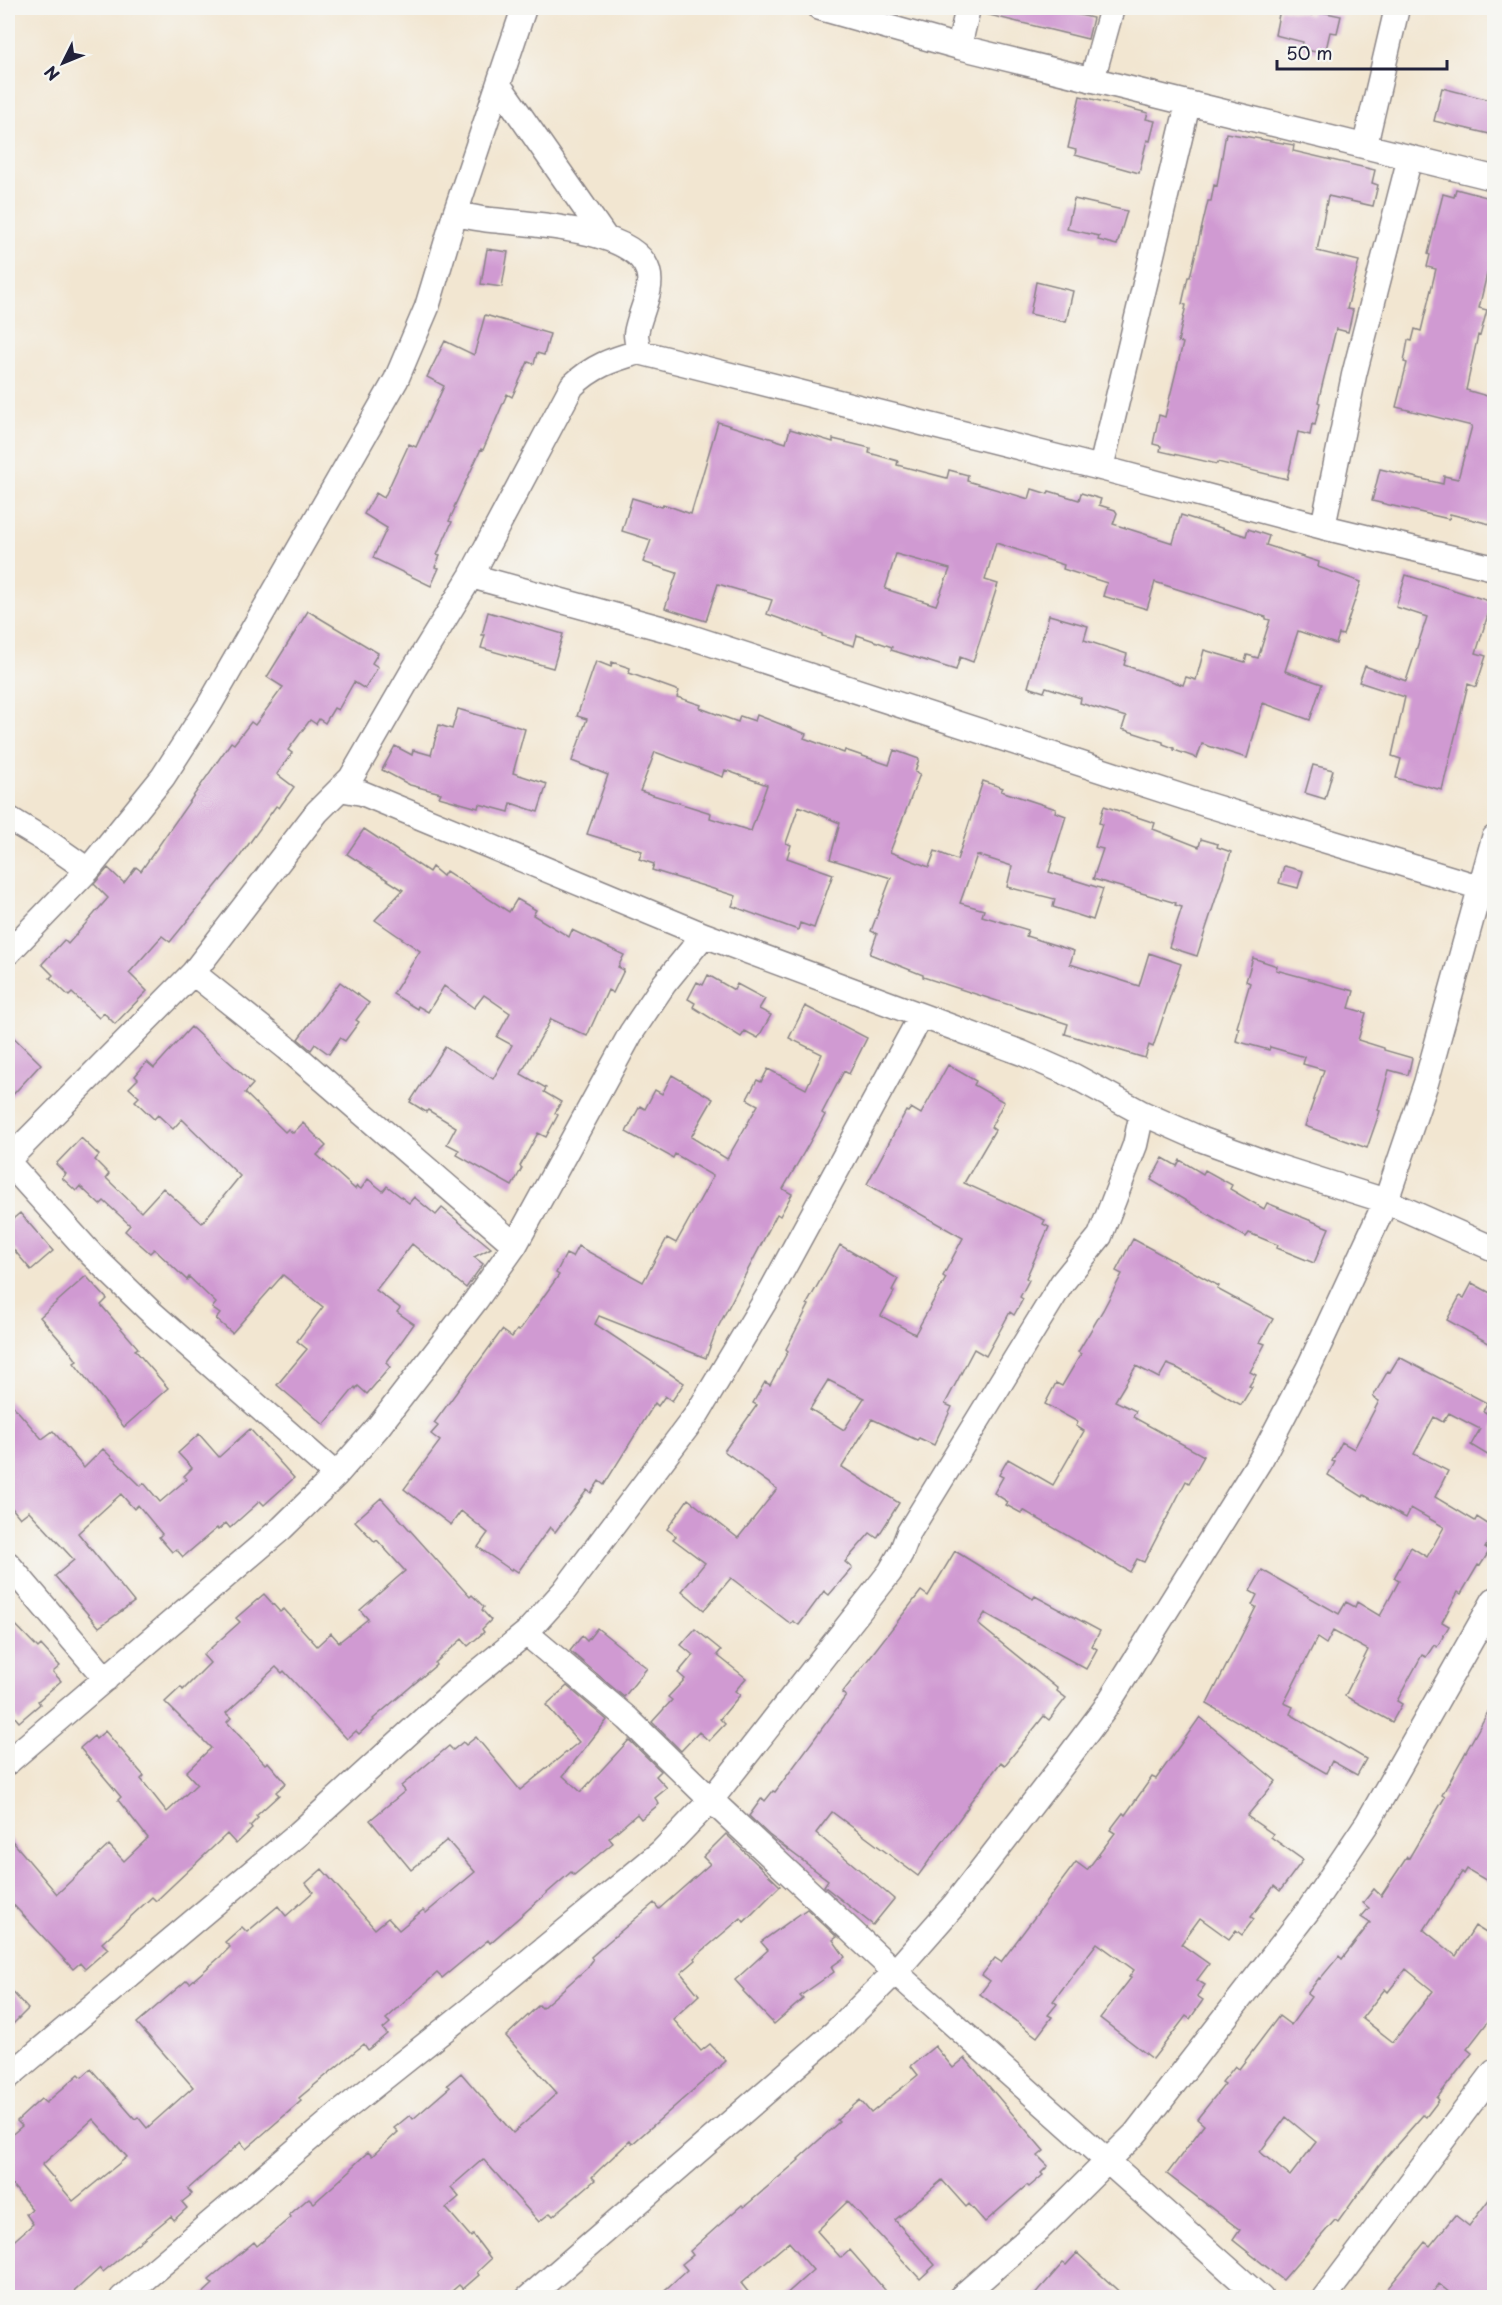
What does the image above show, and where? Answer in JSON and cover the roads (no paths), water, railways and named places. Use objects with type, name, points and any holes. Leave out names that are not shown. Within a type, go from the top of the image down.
[{"type":"street","points":[[8,953],[88,870],[163,777],[191,735],[396,380],[428,307],[455,214],[524,8]]},
{"type":"street","points":[[820,8],[959,47],[1494,178]]},
{"type":"street","points":[[959,47],[968,8]]},
{"type":"street","points":[[1092,80],[1112,8]]},
{"type":"street","points":[[1365,145],[1397,8]]},
{"type":"street","points":[[499,85],[605,237]]},
{"type":"street","points":[[1101,468],[1188,104]]},
{"type":"street","points":[[1323,527],[1354,375],[1410,157]]},
{"type":"street","points":[[455,214],[525,222],[605,237],[625,246],[638,256],[648,271],[648,293],[636,335],[639,352]]},
{"type":"street","points":[[336,1475],[153,1314],[91,1254],[8,1161],[193,973],[317,812],[351,778],[471,576],[572,386],[588,371],[613,359],[639,352],[1101,468],[1323,527],[1494,568]]},
{"type":"street","points":[[471,576],[675,632],[1208,804],[1482,888]]},
{"type":"street","points":[[340,789],[362,793],[704,935],[1032,1058],[1074,1076],[1142,1113],[1203,1140],[1272,1165],[1386,1201],[1494,1249]]},
{"type":"street","points":[[8,818],[88,870]]},
{"type":"street","points":[[528,2298],[834,2033],[895,1972],[954,1905],[1104,1710],[1261,1459],[1309,1367],[1386,1201],[1426,1083],[1482,888],[1494,838]]},
{"type":"street","points":[[8,1762],[282,1528],[336,1475],[378,1427],[476,1300],[515,1245],[631,1033],[664,984],[704,935]]},
{"type":"street","points":[[193,973],[287,1048],[515,1245]]},
{"type":"street","points":[[8,2077],[299,1833],[456,1690],[526,1633],[564,1591],[697,1414],[771,1291],[921,1016]]},
{"type":"street","points":[[122,2298],[341,2112],[483,2000],[661,1852],[711,1800],[890,1572],[902,1553],[909,1532],[1062,1283],[1100,1236],[1135,1145],[1142,1113]]},
{"type":"street","points":[[8,1564],[106,1679]]},
{"type":"street","points":[[960,2298],[1038,2230],[1135,2134],[1310,1908],[1368,1822],[1494,1600]]},
{"type":"street","points":[[526,1633],[628,1719],[895,1972],[1261,2298]]},
{"type":"street","points":[[1324,2298],[1494,2073]]}]
